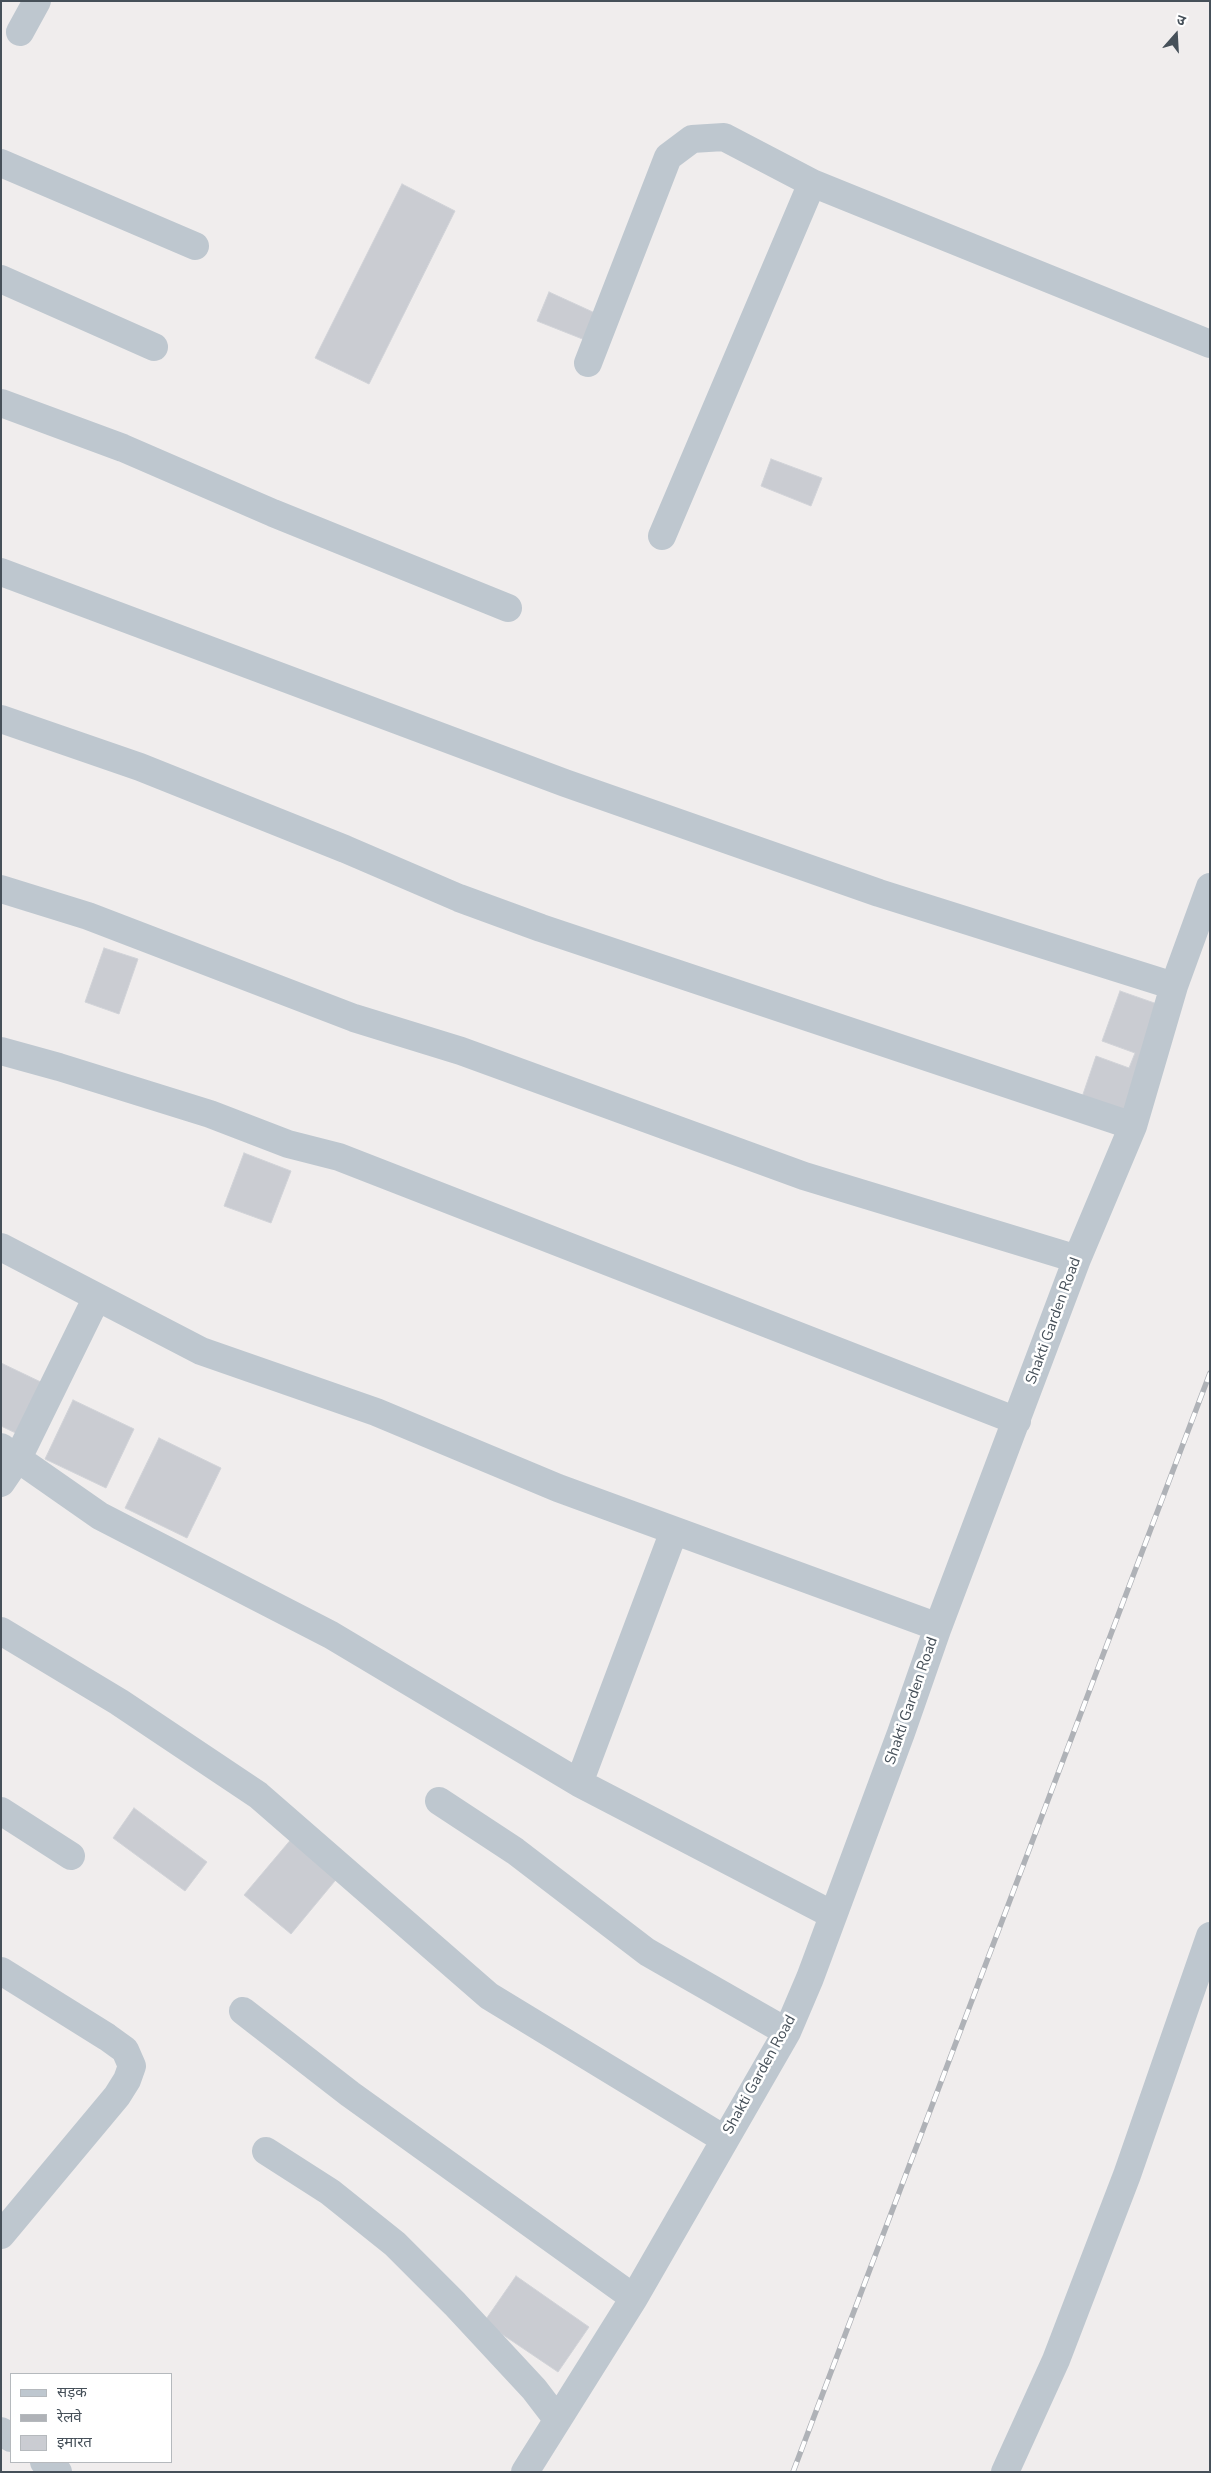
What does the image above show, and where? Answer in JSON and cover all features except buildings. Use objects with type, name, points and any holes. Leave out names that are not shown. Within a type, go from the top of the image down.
[{"type":"street","points":[[20,32],[38,1]]},
{"type":"street","points":[[588,363],[668,157],[692,139],[724,137],[812,183],[1210,344]]},
{"type":"street","points":[[1,164],[195,246]]},
{"type":"street","points":[[662,536],[812,183]]},
{"type":"street","points":[[1,279],[154,347]]},
{"type":"street","points":[[1,403],[123,448],[273,513],[508,608]]},
{"type":"street","points":[[1,572],[574,787],[879,893],[1174,986]]},
{"type":"street","points":[[1,719],[140,767],[345,849],[459,898],[541,928],[1133,1126]]},
{"type":"street","name":"Shakti Garden Road","points":[[525,2472],[634,2298],[724,2139],[754,2093],[787,2032],[834,1915],[902,1733],[938,1627],[1077,1259],[1133,1126],[1174,986],[1210,887]]},
{"type":"street","points":[[1,889],[88,916],[354,1018],[462,1051],[804,1176],[1077,1259]]},
{"type":"street","points":[[1,1051],[77,1072],[210,1114],[288,1144],[339,1157],[1017,1422]]},
{"type":"street","points":[[1,1247],[201,1351],[376,1412],[558,1488],[938,1627]]},
{"type":"street","points":[[1,1484],[10,1452],[97,1297]]},
{"type":"street","points":[[10,1452],[100,1516],[331,1635],[579,1783],[834,1915]]},
{"type":"street","points":[[579,1783],[674,1531]]},
{"type":"street","points":[[1,1631],[119,1702],[258,1795],[489,1996],[724,2139]]},
{"type":"street","points":[[439,1801],[515,1851],[647,1952],[787,2032]]},
{"type":"street","points":[[1,1811],[71,1856]]},
{"type":"street","points":[[1005,2472],[1056,2360],[1128,2175],[1210,1936]]},
{"type":"street","points":[[1,1971],[125,2050],[132,2066],[127,2080],[117,2096],[1,2235]]},
{"type":"street","points":[[243,2011],[350,2094],[634,2298]]},
{"type":"street","points":[[266,2151],[330,2192],[396,2244],[534,2389],[557,2420]]},
{"type":"street","points":[[45,2463],[58,2472]]},
{"type":"railway","points":[[793,2472],[1210,1373]]}]
